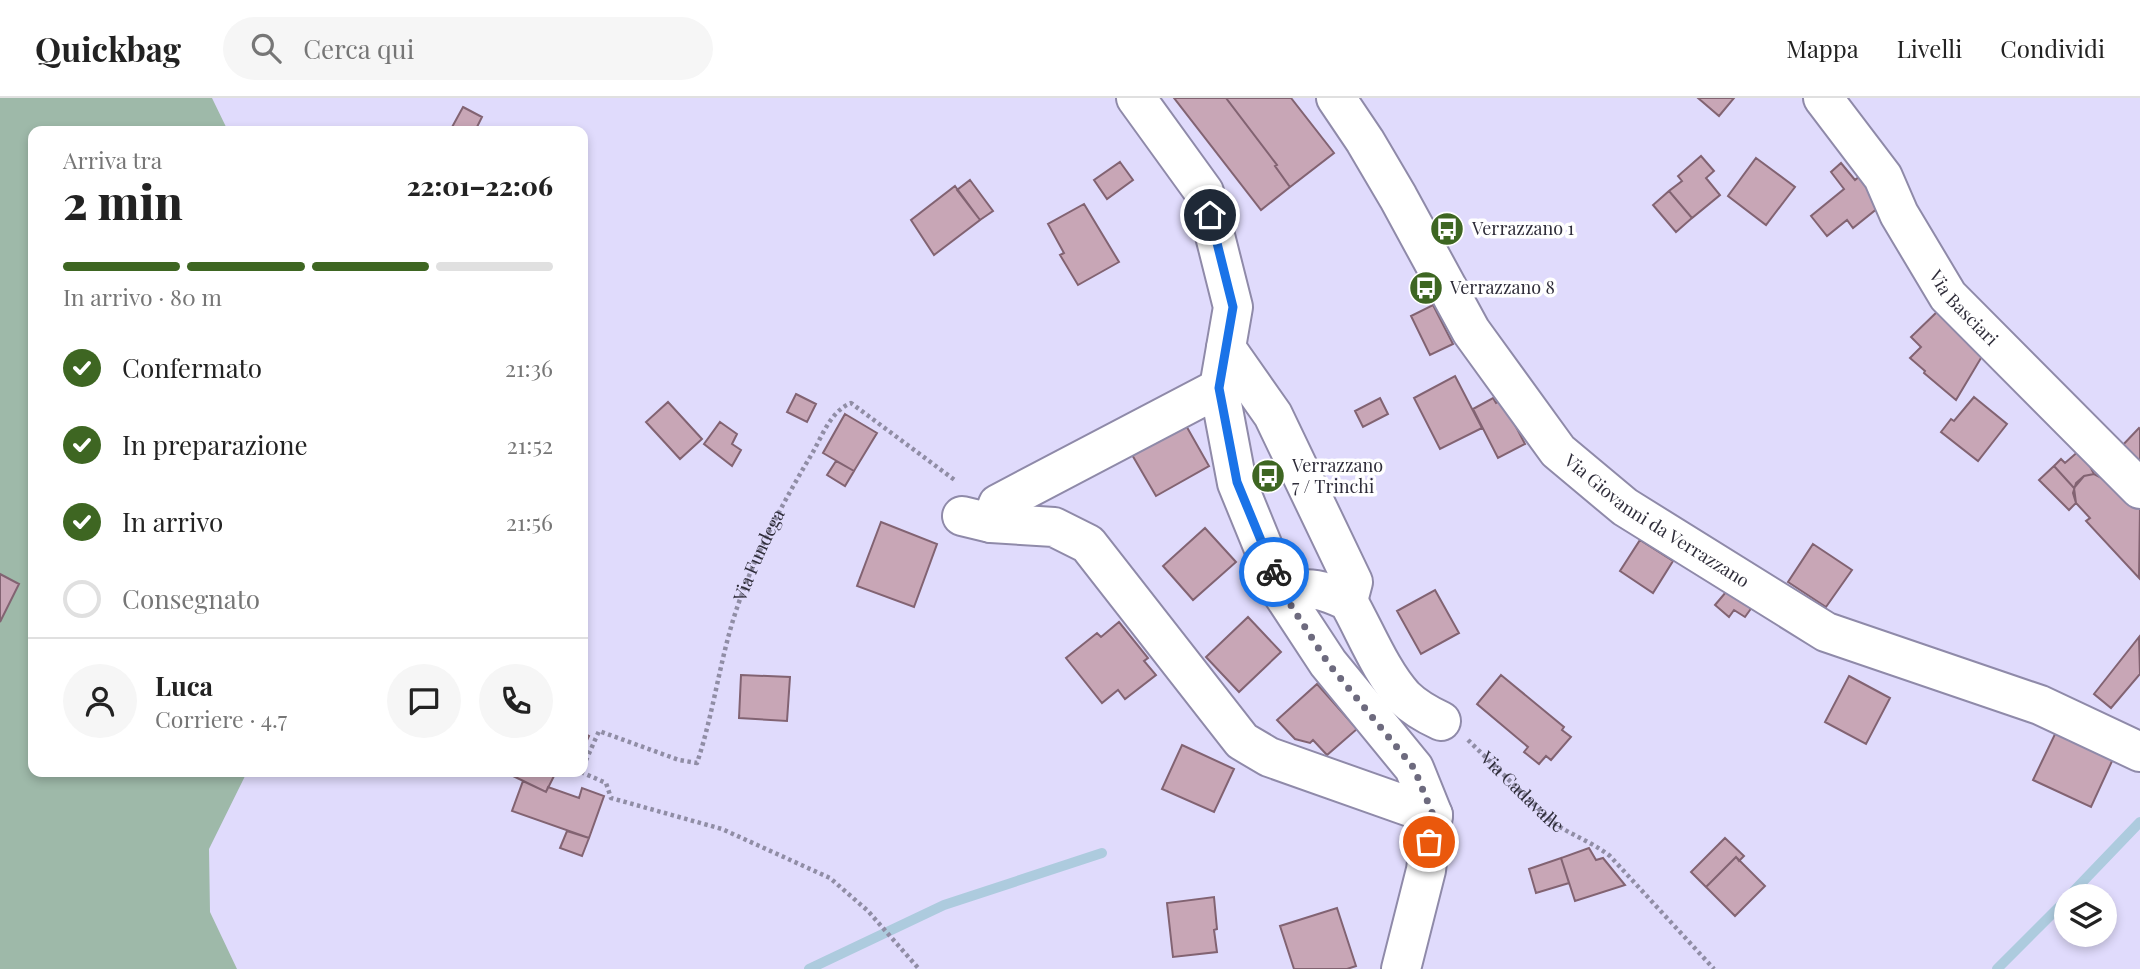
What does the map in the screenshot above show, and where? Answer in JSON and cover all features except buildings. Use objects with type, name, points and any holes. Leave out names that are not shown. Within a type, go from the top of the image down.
[{"type":"street","points":[[1136,98],[1204,192],[1233,307],[1219,388],[1237,482],[1283,593],[1328,663],[1414,768],[1433,815],[1426,870],[1401,969]]},
{"type":"street","name":"Via Giovanni da Verrazzano","points":[[1336,98],[1365,141],[1471,331],[1558,451],[1625,507],[1826,632],[2040,705],[2140,752]]},
{"type":"street","points":[[1362,98],[1365,141]]},
{"type":"street","name":"Via Basciari","points":[[1823,98],[1884,177],[1899,214],[1948,296],[2140,489]]},
{"type":"street","points":[[1226,348],[1273,415],[1353,582],[1348,601]]},
{"type":"street","points":[[984,514],[1219,388]]},
{"type":"street","points":[[984,514],[1054,527],[1088,544],[1242,741],[1269,757],[1433,815]]},
{"type":"street","points":[[1283,593],[1298,588],[1313,588],[1348,601],[1379,659],[1403,696],[1420,711],[1441,722]]},
{"type":"path","name":"Via Fundega","points":[[588,755],[599,732],[679,760],[697,763],[731,629],[747,581],[807,461],[838,408],[851,403],[977,497],[984,514]]},
{"type":"path","name":"Via Cadavalle","points":[[1441,722],[1451,726],[1480,751],[1551,821],[1565,832],[1597,846],[1610,856],[1714,969]]},
{"type":"path","points":[[588,775],[606,783],[611,799],[722,829],[830,878],[867,911],[919,969]]},
{"type":"green space","points":[[0,98],[212,98],[226,126],[28,126],[28,777],[245,777],[209,849],[210,912],[237,969],[0,969]]},
{"type":"waterway","points":[[2081,884],[2140,822]]},
{"type":"waterway","points":[[809,969],[944,905],[1102,853]]},
{"type":"waterway","points":[[1997,969],[2054,912]]},
{"type":"way so far","points":[[1274,572],[1283,593],[1328,663],[1414,768],[1433,815],[1429,842]]},
{"type":"place","name":"Verrazzano 1","points":[[1447,229]]},
{"type":"place","name":"Verrazzano 8","points":[[1426,288]]},
{"type":"place","name":"Verrazzano 7 / Trinchi","points":[[1268,476]]},
{"type":"route","points":[[1210,215],[1233,307],[1219,388],[1237,482],[1274,572]]}]
